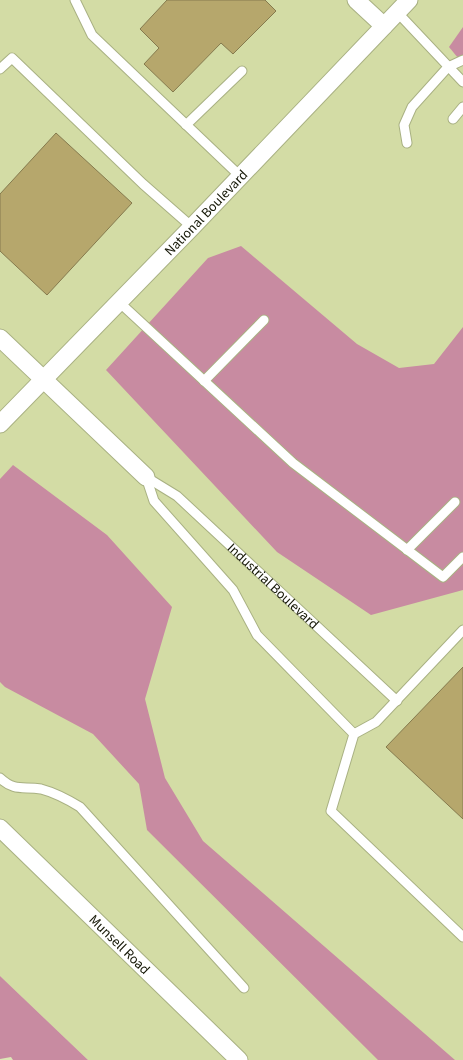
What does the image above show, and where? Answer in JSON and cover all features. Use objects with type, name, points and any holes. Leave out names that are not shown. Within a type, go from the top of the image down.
[{"type":"street","points":[[356,0],[384,26]]},
{"type":"street","name":"National Boulevard","points":[[0,424],[192,227],[409,0]]},
{"type":"street","name":"Industrial Boulevard","points":[[0,338],[146,477]]},
{"type":"street","name":"Munsell Road","points":[[0,828],[239,1060]]},
{"type":"lane","points":[[75,0],[92,35],[240,176]]},
{"type":"lane","points":[[397,12],[463,82]]},
{"type":"lane","points":[[0,69],[12,58],[143,184],[192,227]]},
{"type":"lane","points":[[407,143],[404,125],[412,107],[448,67],[463,60]]},
{"type":"lane","points":[[186,125],[242,71]]},
{"type":"lane","points":[[453,119],[463,107]]},
{"type":"lane","points":[[119,302],[293,463],[443,577],[463,557]]},
{"type":"lane","points":[[204,380],[264,320]]},
{"type":"lane","name":"Industrial Boulevard","points":[[146,477],[177,496],[397,701]]},
{"type":"lane","name":"Industrial Boulevard","points":[[146,477],[154,501],[233,590],[257,635],[354,734]]},
{"type":"lane","points":[[407,550],[455,502]]},
{"type":"lane","points":[[463,630],[376,722],[354,734],[331,811],[463,937]]},
{"type":"lane","points":[[0,778],[15,788],[39,789],[61,795],[80,807],[244,988]]},
{"type":"shaded area","points":[[0,0],[463,0],[463,1060],[88,1060],[0,976]]},
{"type":"shaded area","points":[[463,27],[463,64],[449,47]]},
{"type":"shaded area","points":[[241,246],[357,344],[399,368],[434,364],[463,327],[463,590],[371,615],[277,552],[106,370],[208,258]]},
{"type":"shaded area","points":[[13,465],[107,535],[172,607],[145,699],[165,778],[203,841],[455,1060],[378,1060],[147,830],[139,784],[93,734],[5,687],[0,682],[0,479]]},
{"type":"shaded area","points":[[0,976],[88,1060],[13,1060],[11,1057],[0,1059]]},
{"type":"building","points":[[167,0],[265,0],[276,11],[233,54],[221,43],[173,92],[144,64],[159,48],[140,29]]},
{"type":"building","points":[[56,133],[132,203],[47,295],[0,251],[0,194]]},
{"type":"building","points":[[463,667],[463,819],[386,747]]}]
